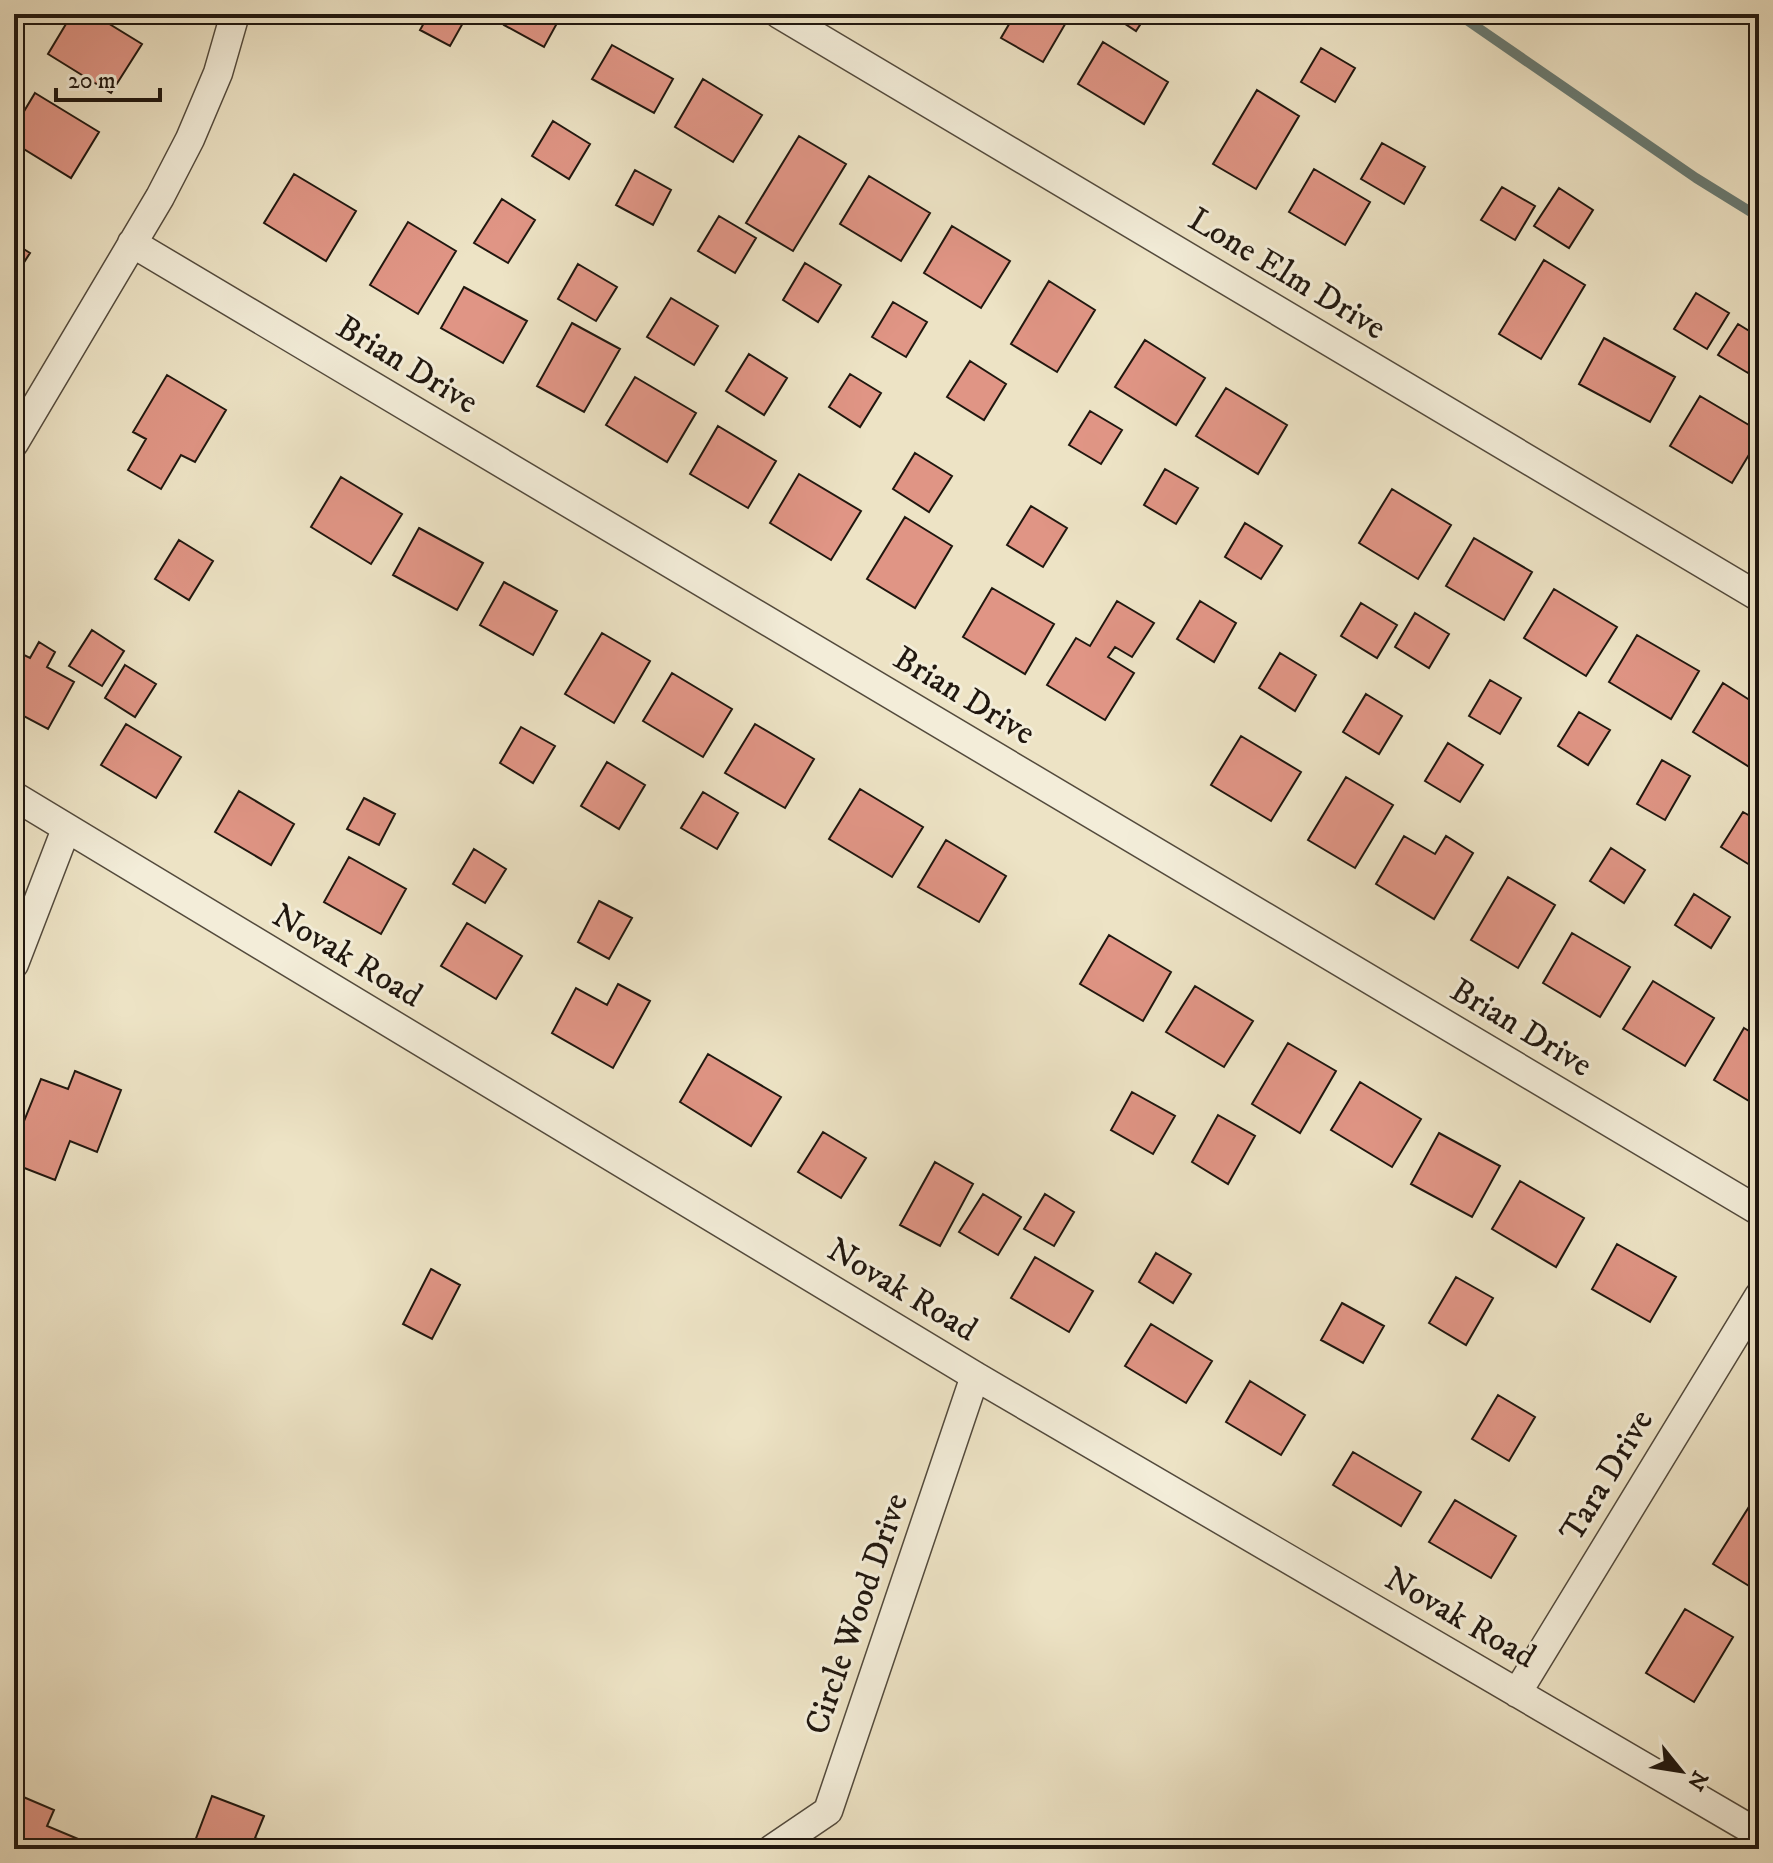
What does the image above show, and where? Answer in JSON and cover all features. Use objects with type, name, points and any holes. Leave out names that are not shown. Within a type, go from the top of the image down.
[{"type":"street","points":[[14,443],[190,139],[218,73],[235,14]]},
{"type":"street","name":"Lone Elm Drive","points":[[779,14],[1759,597]]},
{"type":"street","name":"Brian Drive","points":[[132,243],[1759,1211]]},
{"type":"street","name":"Novak Road","points":[[14,796],[975,1376],[1759,1834]]},
{"type":"street","points":[[14,964],[66,829]]},
{"type":"street","name":"Tara Drive","points":[[1517,1693],[1759,1296]]},
{"type":"street","name":"Circle Wood Drive","points":[[772,1849],[828,1811],[975,1376]]},
{"type":"building","points":[[72,14],[93,14],[142,44],[111,93],[48,54]]},
{"type":"building","points":[[429,14],[468,14],[450,46],[420,30]]},
{"type":"building","points":[[510,14],[562,14],[544,47],[504,25]]},
{"type":"building","points":[[1015,14],[1071,14],[1043,62],[1001,38]]},
{"type":"building","points":[[1110,14],[1147,14],[1136,31]]},
{"type":"building","points":[[1103,42],[1168,82],[1144,124],[1078,84]]},
{"type":"building","points":[[612,45],[673,79],[654,113],[592,79]]},
{"type":"building","points":[[1321,48],[1355,68],[1335,102],[1301,82]]},
{"type":"building","points":[[703,79],[762,115],[733,162],[675,127]]},
{"type":"building","points":[[1257,90],[1299,116],[1256,189],[1213,164]]},
{"type":"building","points":[[35,93],[99,132],[71,178],[14,143],[14,128]]},
{"type":"building","points":[[553,121],[590,144],[569,179],[532,156]]},
{"type":"building","points":[[799,136],[846,164],[793,251],[746,223]]},
{"type":"building","points":[[1382,143],[1425,167],[1404,204],[1361,179]]},
{"type":"building","points":[[1314,169],[1370,202],[1345,245],[1289,212]]},
{"type":"building","points":[[635,170],[671,190],[653,225],[616,205]]},
{"type":"building","points":[[294,174],[356,211],[326,261],[264,223]]},
{"type":"building","points":[[869,176],[930,213],[901,261],[840,224]]},
{"type":"building","points":[[1502,187],[1535,206],[1515,240],[1481,220]]},
{"type":"building","points":[[1559,188],[1593,210],[1569,248],[1534,226]]},
{"type":"building","points":[[502,199],[535,220],[508,263],[474,243]]},
{"type":"building","points":[[719,216],[756,238],[735,273],[698,251]]},
{"type":"building","points":[[408,222],[456,251],[418,314],[370,285]]},
{"type":"building","points":[[952,226],[1010,261],[981,308],[924,273]]},
{"type":"building","points":[[14,243],[30,253],[14,278]]},
{"type":"building","points":[[1544,260],[1585,285],[1541,359],[1499,334]]},
{"type":"building","points":[[805,263],[841,285],[818,322],[783,300]]},
{"type":"building","points":[[578,264],[617,287],[596,321],[558,299]]},
{"type":"building","points":[[1049,281],[1095,310],[1057,372],[1011,344]]},
{"type":"building","points":[[464,287],[527,321],[503,363],[441,328]]},
{"type":"building","points":[[1696,293],[1729,313],[1707,349],[1674,329]]},
{"type":"building","points":[[671,298],[718,326],[694,365],[647,337]]},
{"type":"building","points":[[893,302],[927,322],[906,357],[872,337]]},
{"type":"building","points":[[572,323],[620,349],[584,412],[537,386]]},
{"type":"building","points":[[1738,324],[1759,337],[1759,355],[1748,373],[1718,355]]},
{"type":"building","points":[[1604,338],[1675,377],[1650,422],[1579,384]]},
{"type":"building","points":[[1145,340],[1205,378],[1176,425],[1115,387]]},
{"type":"building","points":[[749,354],[787,378],[764,415],[726,391]]},
{"type":"building","points":[[970,361],[1006,384],[984,420],[947,397]]},
{"type":"building","points":[[850,374],[881,393],[860,427],[829,407]]},
{"type":"building","points":[[167,375],[226,410],[195,462],[181,455],[161,489],[128,470],[146,439],[133,432]]},
{"type":"building","points":[[635,377],[696,413],[667,462],[606,425]]},
{"type":"building","points":[[1226,388],[1287,425],[1258,474],[1196,436]]},
{"type":"building","points":[[1700,396],[1759,431],[1759,438],[1732,483],[1670,446]]},
{"type":"building","points":[[1090,411],[1122,430],[1101,464],[1069,445]]},
{"type":"building","points":[[718,426],[776,461],[748,508],[690,474]]},
{"type":"building","points":[[915,453],[952,476],[929,512],[893,489]]},
{"type":"building","points":[[1165,469],[1198,488],[1176,524],[1144,505]]},
{"type":"building","points":[[799,474],[861,511],[831,560],[770,523]]},
{"type":"building","points":[[341,477],[402,514],[371,564],[311,527]]},
{"type":"building","points":[[1392,489],[1451,525],[1418,579],[1359,543]]},
{"type":"building","points":[[1031,506],[1067,528],[1043,567],[1007,545]]},
{"type":"building","points":[[905,517],[952,546],[915,608],[867,579]]},
{"type":"building","points":[[1245,523],[1282,546],[1261,579],[1225,557]]},
{"type":"building","points":[[419,528],[483,563],[457,610],[393,575]]},
{"type":"building","points":[[1474,538],[1532,572],[1504,620],[1446,586]]},
{"type":"building","points":[[179,540],[213,561],[189,600],[155,579]]},
{"type":"building","points":[[504,582],[557,611],[533,655],[480,625]]},
{"type":"building","points":[[992,588],[1054,624],[1025,674],[963,637]]},
{"type":"building","points":[[1554,589],[1617,627],[1586,676],[1524,638]]},
{"type":"building","points":[[1117,601],[1154,623],[1132,657],[1115,647],[1108,657],[1134,673],[1105,720],[1047,685],[1076,638],[1090,646]]},
{"type":"building","points":[[1200,601],[1236,623],[1214,662],[1177,639]]},
{"type":"building","points":[[1361,603],[1397,625],[1377,658],[1341,636]]},
{"type":"building","points":[[1415,613],[1449,634],[1429,668],[1395,647]]},
{"type":"building","points":[[92,630],[124,651],[102,686],[69,666]]},
{"type":"building","points":[[602,633],[650,661],[614,723],[565,694]]},
{"type":"building","points":[[1637,635],[1699,671],[1671,719],[1609,682]]},
{"type":"building","points":[[39,642],[55,652],[47,667],[74,682],[48,729],[14,711],[14,650],[30,658]]},
{"type":"building","points":[[1280,653],[1316,675],[1295,711],[1259,688]]},
{"type":"building","points":[[125,665],[156,684],[135,717],[105,698]]},
{"type":"building","points":[[672,673],[732,709],[703,757],[643,721]]},
{"type":"building","points":[[1490,680],[1521,698],[1500,734],[1469,716]]},
{"type":"building","points":[[1723,683],[1759,706],[1759,755],[1751,768],[1693,732]]},
{"type":"building","points":[[1366,694],[1402,716],[1379,754],[1343,732]]},
{"type":"building","points":[[1579,712],[1610,730],[1588,765],[1558,746]]},
{"type":"building","points":[[126,724],[181,757],[156,798],[101,765]]},
{"type":"building","points":[[755,724],[814,759],[785,808],[725,773]]},
{"type":"building","points":[[521,727],[555,746],[533,783],[500,763]]},
{"type":"building","points":[[1241,736],[1301,772],[1271,821],[1211,785]]},
{"type":"building","points":[[1448,743],[1483,765],[1460,802],[1425,781]]},
{"type":"building","points":[[1662,760],[1690,776],[1665,820],[1637,804]]},
{"type":"building","points":[[607,762],[645,785],[619,829],[581,806]]},
{"type":"building","points":[[1346,777],[1393,805],[1355,868],[1308,840]]},
{"type":"building","points":[[860,789],[923,827],[892,877],[829,839]]},
{"type":"building","points":[[239,791],[294,824],[271,865],[215,832]]},
{"type":"building","points":[[703,792],[738,813],[717,849],[681,828]]},
{"type":"building","points":[[364,798],[395,814],[379,845],[347,829]]},
{"type":"building","points":[[1743,812],[1759,821],[1759,858],[1753,867],[1721,847]]},
{"type":"building","points":[[1404,836],[1435,854],[1446,836],[1473,853],[1434,919],[1376,884]]},
{"type":"building","points":[[946,840],[1006,876],[979,922],[918,887]]},
{"type":"building","points":[[1611,848],[1645,870],[1624,903],[1590,881]]},
{"type":"building","points":[[474,849],[506,869],[485,903],[453,884]]},
{"type":"building","points":[[349,857],[406,889],[381,934],[324,902]]},
{"type":"building","points":[[1508,877],[1555,905],[1518,968],[1471,940]]},
{"type":"building","points":[[1694,894],[1730,917],[1711,948],[1675,925]]},
{"type":"building","points":[[599,901],[632,918],[609,959],[578,942]]},
{"type":"building","points":[[467,923],[522,956],[496,999],[441,966]]},
{"type":"building","points":[[1572,933],[1630,967],[1600,1017],[1543,983]]},
{"type":"building","points":[[1109,935],[1171,972],[1143,1021],[1080,984]]},
{"type":"building","points":[[1653,981],[1714,1018],[1685,1066],[1623,1029]]},
{"type":"building","points":[[618,984],[650,1001],[613,1068],[552,1033],[576,988],[607,1005]]},
{"type":"building","points":[[1195,986],[1253,1021],[1224,1067],[1166,1032]]},
{"type":"building","points":[[1744,1028],[1759,1037],[1759,1107],[1714,1080]]},
{"type":"building","points":[[1288,1043],[1336,1071],[1300,1133],[1252,1104]]},
{"type":"building","points":[[708,1054],[781,1097],[751,1146],[680,1102]]},
{"type":"building","points":[[75,1071],[121,1090],[97,1152],[70,1141],[55,1180],[14,1164],[14,1146],[41,1079],[68,1089]]},
{"type":"building","points":[[1360,1082],[1421,1119],[1392,1167],[1331,1130]]},
{"type":"building","points":[[1132,1092],[1175,1116],[1153,1154],[1111,1130]]},
{"type":"building","points":[[1218,1115],[1255,1136],[1228,1184],[1192,1162]]},
{"type":"building","points":[[823,1132],[866,1158],[841,1198],[798,1172]]},
{"type":"building","points":[[1439,1133],[1500,1166],[1472,1217],[1411,1184]]},
{"type":"building","points":[[935,1162],[973,1184],[940,1246],[900,1225]]},
{"type":"building","points":[[1520,1181],[1584,1218],[1556,1267],[1492,1229]]},
{"type":"building","points":[[983,1194],[1021,1217],[998,1255],[959,1232]]},
{"type":"building","points":[[1045,1194],[1074,1212],[1054,1246],[1024,1229]]},
{"type":"building","points":[[1617,1244],[1676,1277],[1650,1322],[1592,1289]]},
{"type":"building","points":[[1156,1253],[1191,1274],[1173,1303],[1139,1282]]},
{"type":"building","points":[[1035,1257],[1093,1291],[1069,1332],[1011,1298]]},
{"type":"building","points":[[431,1269],[460,1285],[432,1339],[403,1324]]},
{"type":"building","points":[[1456,1277],[1493,1298],[1466,1345],[1429,1323]]},
{"type":"building","points":[[1342,1303],[1384,1326],[1363,1363],[1321,1340]]},
{"type":"building","points":[[1151,1324],[1212,1361],[1186,1403],[1125,1366]]},
{"type":"building","points":[[1250,1381],[1305,1415],[1281,1455],[1226,1422]]},
{"type":"building","points":[[1498,1395],[1535,1417],[1509,1461],[1472,1439]]},
{"type":"building","points":[[1353,1452],[1421,1492],[1401,1526],[1333,1485]]},
{"type":"building","points":[[1455,1500],[1516,1536],[1491,1578],[1429,1542]]},
{"type":"building","points":[[1752,1502],[1759,1507],[1759,1592],[1713,1564]]},
{"type":"building","points":[[1685,1609],[1733,1637],[1694,1702],[1646,1673]]},
{"type":"building","points":[[14,1793],[54,1810],[47,1826],[102,1849],[14,1849]]},
{"type":"building","points":[[212,1796],[264,1816],[255,1838],[283,1849],[192,1849]]},
{"type":"waterway","points":[[1458,14],[1696,178],[1759,217]]}]
